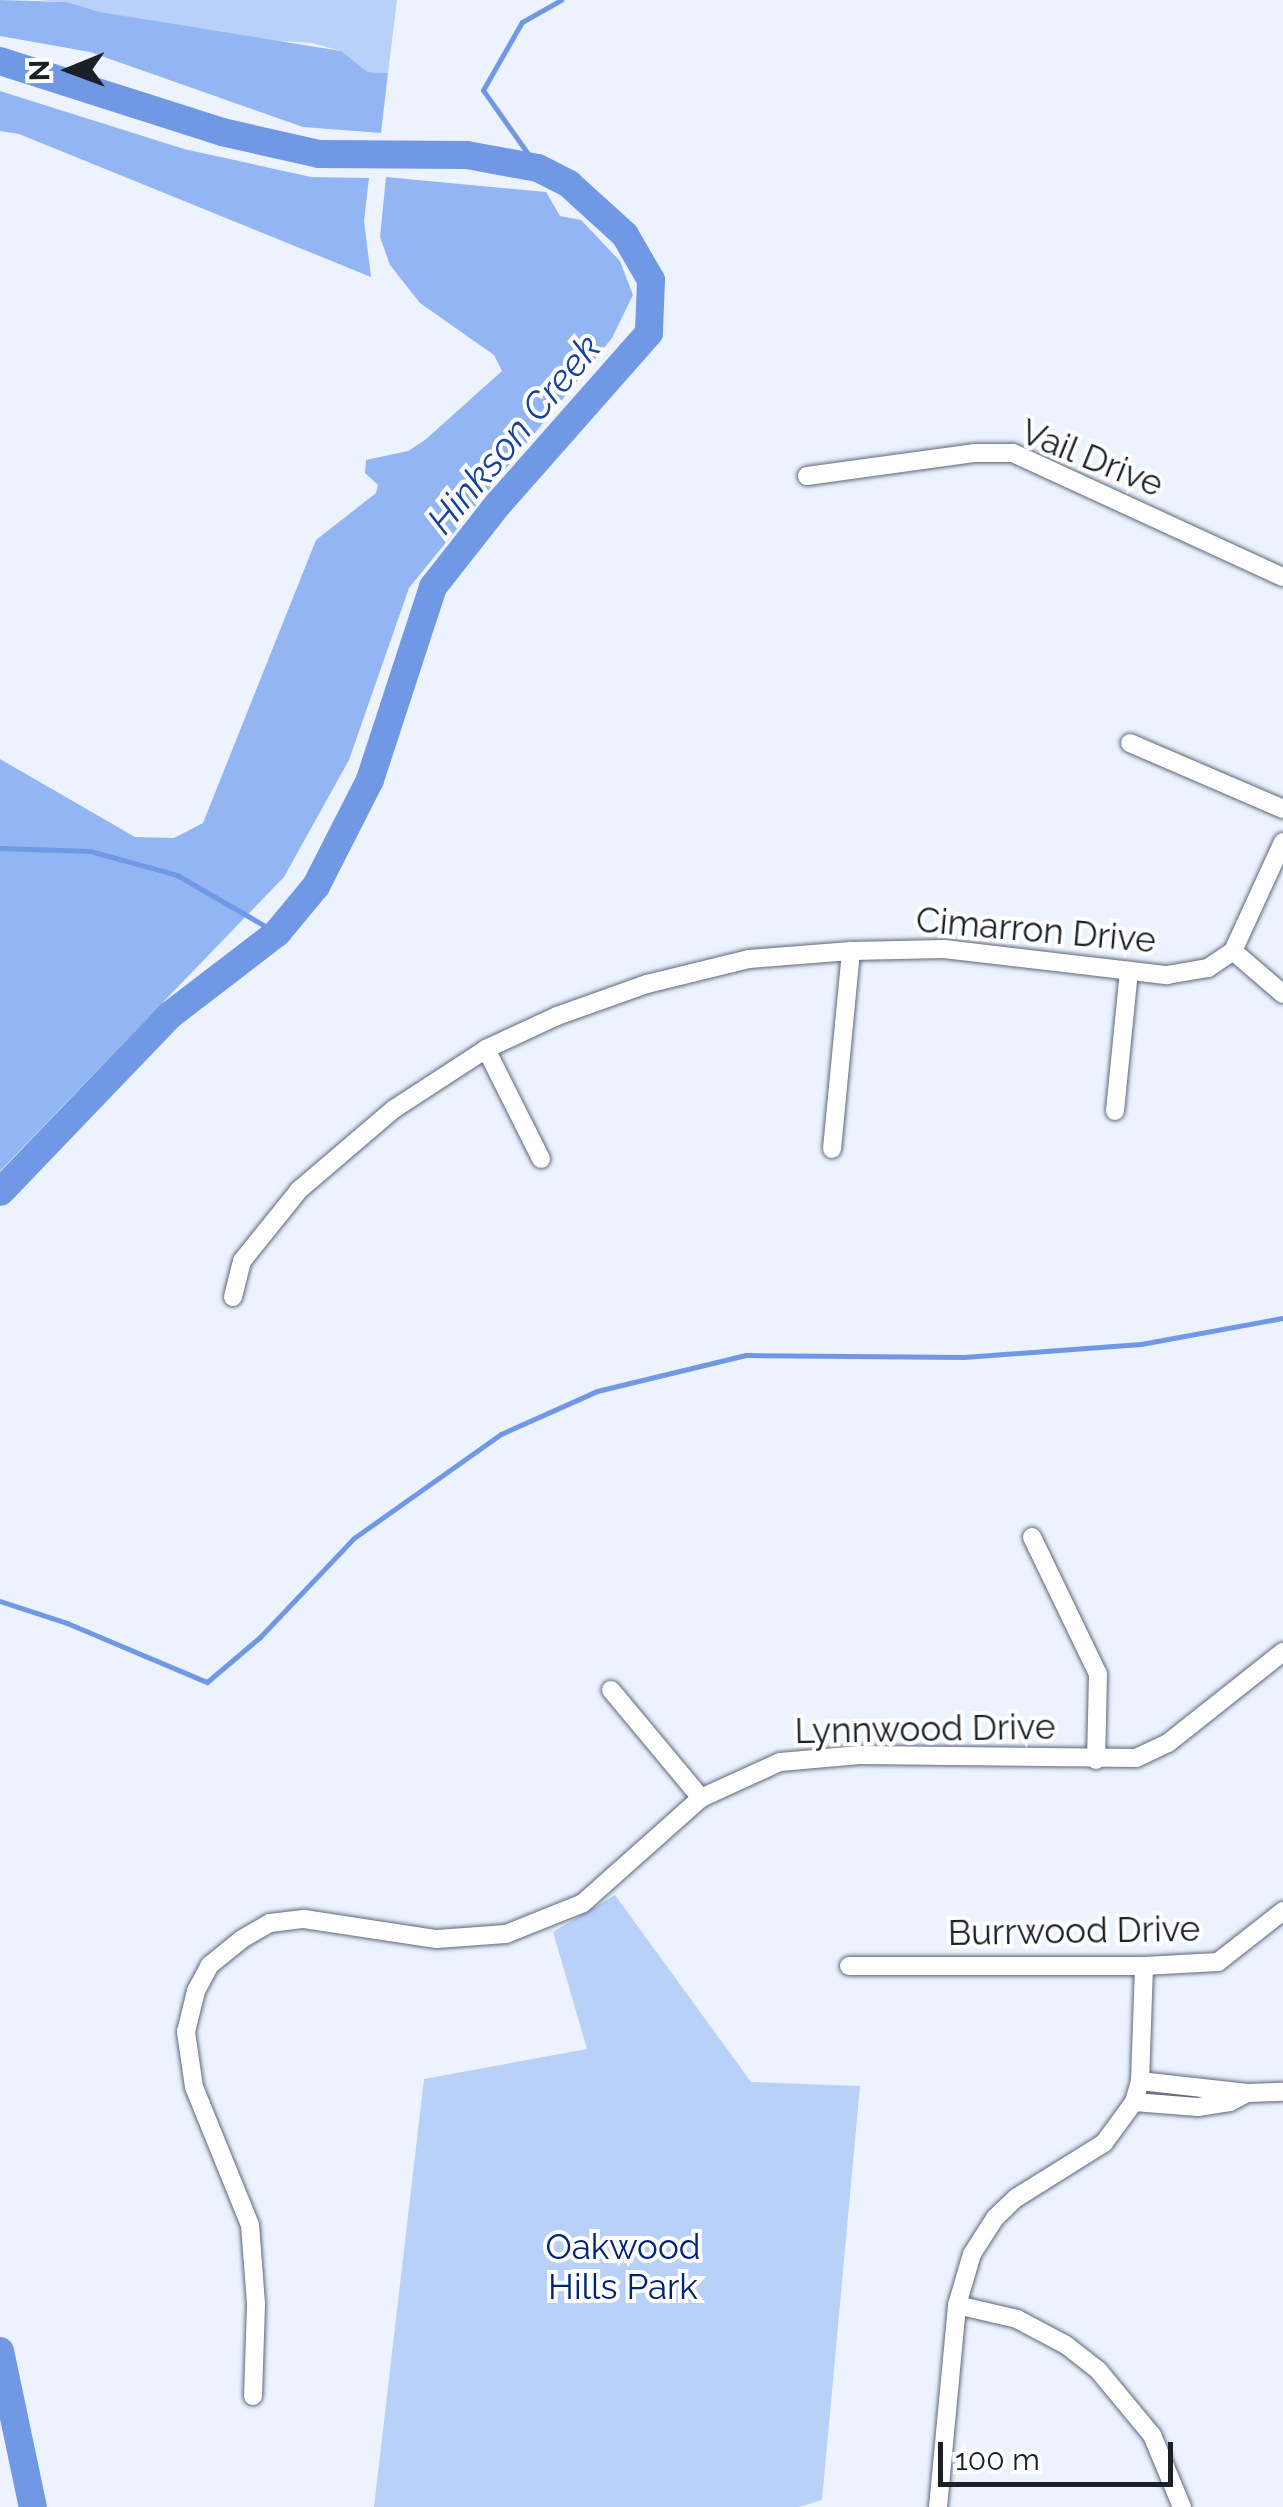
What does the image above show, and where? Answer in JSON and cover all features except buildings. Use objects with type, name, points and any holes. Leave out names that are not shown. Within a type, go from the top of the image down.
[{"type":"street","name":"Vail Drive","points":[[806,476],[975,453],[1013,453],[1283,577]]},
{"type":"street","points":[[1130,744],[1283,809]]},
{"type":"street","points":[[1283,842],[1233,951],[1283,994]]},
{"type":"street","name":"Cimarron Drive","points":[[233,1297],[242,1260],[299,1190],[394,1109],[486,1049],[557,1016],[647,984],[749,960],[851,951],[944,949],[1167,975],[1208,968],[1233,951]]},
{"type":"street","points":[[832,1149],[851,951]]},
{"type":"street","points":[[1115,1111],[1129,971]]},
{"type":"street","points":[[486,1049],[541,1158]]},
{"type":"street","points":[[1032,1537],[1098,1674],[1096,1760]]},
{"type":"street","name":"Lynnwood Drive","points":[[253,2396],[256,2304],[250,2225],[194,2087],[188,2058],[186,2032],[196,1992],[210,1965],[270,1923],[287,1921],[342,1922],[437,1939],[506,1934],[583,1903],[701,1798],[780,1762],[827,1758],[1136,1758],[1168,1743],[1283,1652]]},
{"type":"street","points":[[611,1690],[701,1798]]},
{"type":"street","name":"Burrwood Drive","points":[[849,1966],[1144,1966],[1218,1962],[1283,1912]]},
{"type":"street","points":[[938,2507],[957,2305],[972,2254],[994,2218],[1016,2198],[1104,2143],[1134,2102],[1140,2080],[1144,1966]]},
{"type":"street","points":[[1140,2080],[1248,2093],[1283,2092]]},
{"type":"street","points":[[1134,2102],[1198,2107],[1230,2102],[1248,2093]]},
{"type":"street","points":[[957,2305],[1017,2320],[1066,2345],[1098,2370],[1152,2435],[1182,2507]]},
{"type":"green space","points":[[36,0],[397,0],[388,73],[368,72],[341,51],[312,43],[265,40],[100,12],[67,2]]},
{"type":"green space","name":"Oakwood Hills Park","points":[[615,1895],[751,2082],[860,2086],[822,2500],[799,2507],[374,2507],[424,2079],[587,2049],[553,1932]]},
{"type":"shaded area","points":[[0,0],[67,2],[100,12],[341,51],[368,72],[388,73],[381,133],[303,127],[90,52],[0,36]]},
{"type":"shaded area","points":[[0,91],[184,149],[311,177],[369,178],[364,221],[371,277],[19,134],[0,131]]},
{"type":"shaded area","points":[[386,177],[546,192],[560,216],[581,220],[620,261],[633,295],[612,338],[409,588],[349,760],[284,877],[0,1171],[0,759],[135,837],[174,838],[203,823],[316,540],[376,493],[378,485],[365,473],[366,460],[408,451],[425,440],[502,371],[494,355],[420,303],[390,265],[380,237]]},
{"type":"waterway","points":[[538,168],[483,90],[522,22],[561,0]]},
{"type":"waterway","name":"Hinkson Creek","points":[[0,61],[222,132],[319,154],[467,155],[538,168],[569,184],[625,235],[651,280],[649,333],[498,504],[433,587],[370,780],[316,886],[277,933],[170,1015],[0,1192]]},
{"type":"waterway","points":[[0,848],[90,851],[177,875],[277,933]]},
{"type":"waterway","points":[[0,1601],[67,1623],[207,1682],[260,1637],[354,1538],[501,1434],[597,1391],[746,1355],[964,1357],[1141,1344],[1283,1318]]},
{"type":"waterway","name":"Hinkson Creek","points":[[0,2351],[33,2507]]}]
